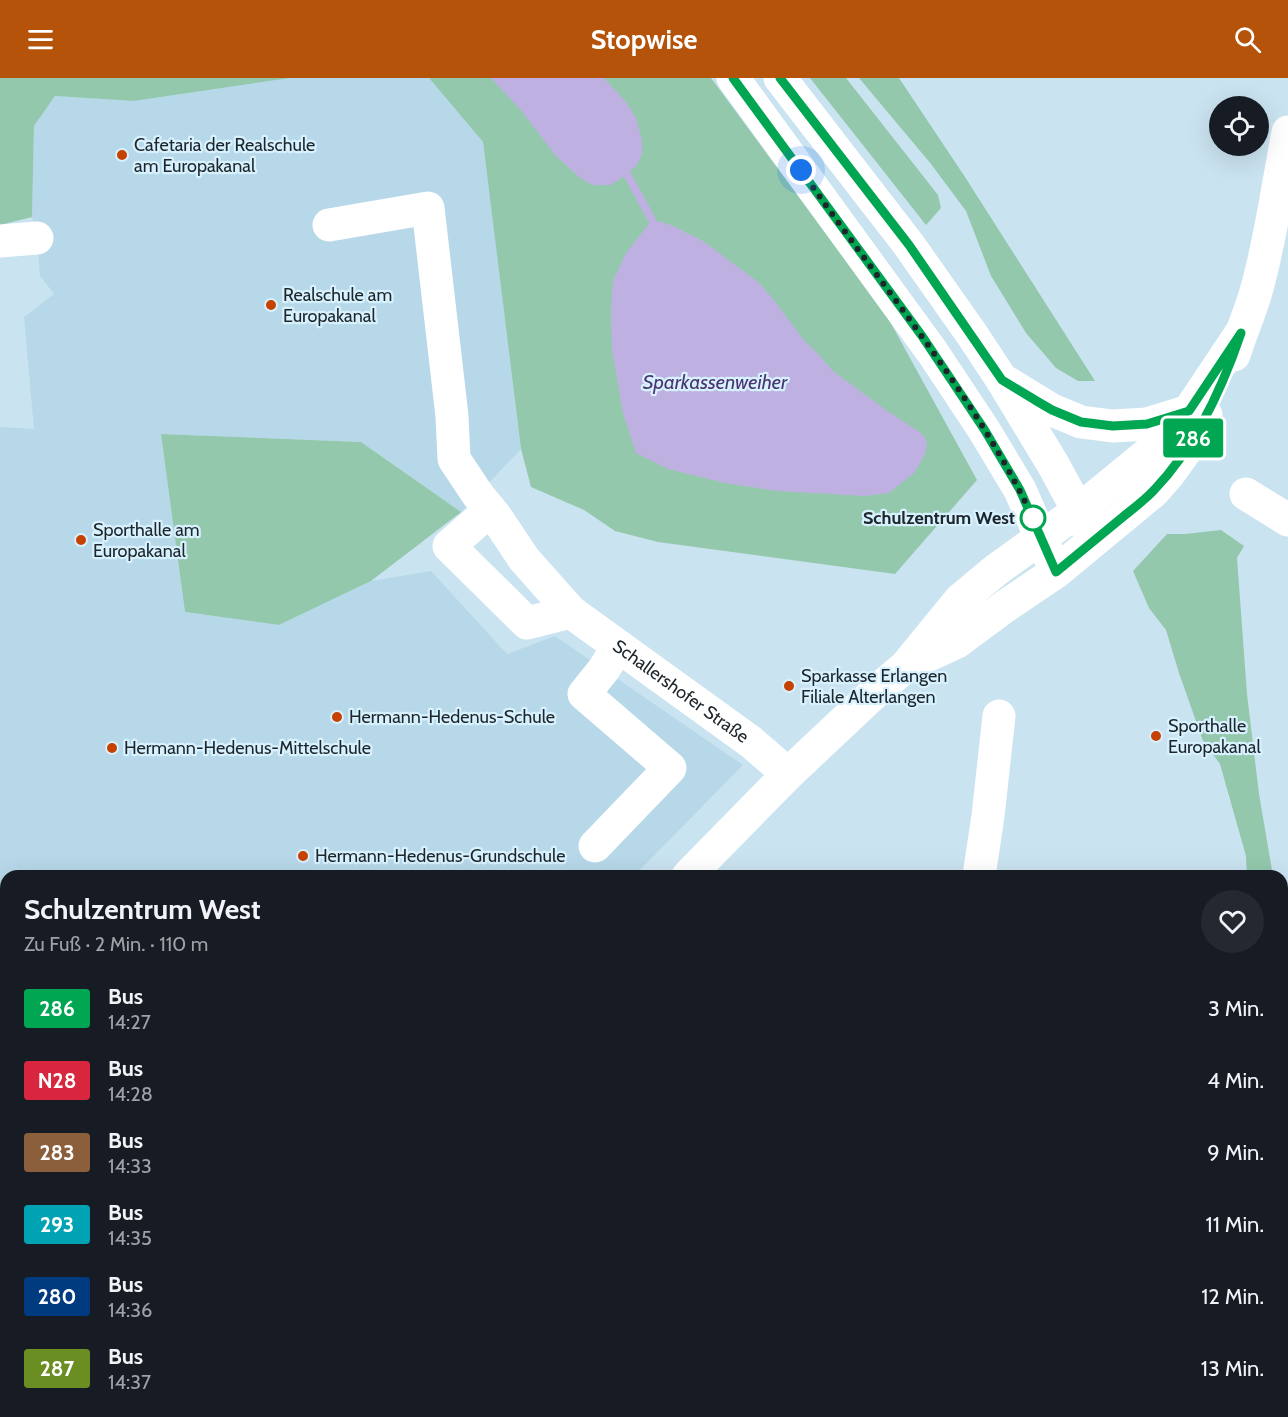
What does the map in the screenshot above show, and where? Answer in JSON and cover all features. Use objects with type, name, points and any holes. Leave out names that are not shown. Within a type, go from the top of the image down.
[{"type":"street","points":[[734,78],[833,217],[876,272],[984,429],[1020,490],[1056,572]]},
{"type":"street","points":[[780,78],[909,245],[1002,380],[1095,540]]},
{"type":"street","points":[[906,666],[957,642],[1020,595],[1056,572],[1154,491],[1186,450],[1212,406],[1229,369],[1248,317],[1257,287],[1288,132]]},
{"type":"street","name":"Schallershofer Straße","points":[[329,225],[428,208],[452,416],[454,459],[524,559],[571,612],[751,742],[788,774]]},
{"type":"street","points":[[0,241],[37,238]]},
{"type":"street","points":[[694,870],[788,774],[906,666],[960,600],[996,570],[1078,511],[1167,438],[1189,411],[1241,333]]},
{"type":"street","points":[[1002,380],[1052,410],[1081,422],[1113,426],[1147,424],[1189,411]]},
{"type":"street","points":[[1246,494],[1288,520]]},
{"type":"street","points":[[490,510],[449,546],[527,623],[571,612]]},
{"type":"street","points":[[595,846],[670,768],[584,694],[604,669],[618,646]]},
{"type":"street","points":[[980,870],[999,716]]},
{"type":"shaded area","points":[[290,78],[429,78],[483,142],[521,449],[461,512],[361,442],[161,434],[185,612],[279,625],[371,581],[431,571],[507,654],[555,636],[743,765],[640,870],[0,870],[0,427],[34,429],[24,317],[54,294],[40,276],[37,238],[32,217],[34,126],[55,96],[134,101]]},
{"type":"green space","points":[[0,78],[290,78],[134,101],[55,96],[34,126],[32,217],[0,225]]},
{"type":"green space","points":[[429,78],[711,78],[888,318],[977,480],[895,574],[658,542],[615,531],[584,510],[531,487],[521,449],[483,142]]},
{"type":"green space","points":[[810,78],[846,78],[938,195],[941,208],[926,225]]},
{"type":"green space","points":[[859,78],[899,78],[1095,381],[1078,381],[1056,368],[1026,333],[991,276],[966,211],[931,164]]},
{"type":"green space","points":[[161,434],[361,442],[461,512],[371,581],[279,625],[185,612]]},
{"type":"green space","points":[[1221,530],[1244,546],[1237,558],[1247,694],[1259,794],[1272,870],[1247,870],[1246,856],[1220,764],[1203,741],[1166,630],[1149,608],[1133,571],[1167,534]]},
{"type":"water","points":[[491,78],[604,78],[626,102],[636,118],[642,140],[642,154],[637,165],[611,185],[593,185],[580,178],[556,156],[520,109]]},
{"type":"water","name":"Sparkassenweiher","points":[[652,220],[669,224],[703,241],[758,282],[803,339],[833,371],[921,433],[927,441],[925,454],[914,473],[889,493],[864,496],[777,491],[725,483],[668,469],[636,453],[623,413],[612,350],[611,309],[613,281],[626,253]]},
{"type":"waterway","points":[[627,174],[652,220]]},
{"type":"bus line","name":"286","points":[[733,78],[922,336],[984,429],[1020,490],[1056,572],[1154,491],[1168,475],[1212,406],[1229,369],[1241,333],[1189,411],[1147,424],[1113,426],[1081,422],[1052,410],[1002,380],[909,245],[780,78]]},
{"type":"place","name":"Cafetaria der Realschule am Europakanal","points":[[122,155]]},
{"type":"place","name":"Realschule am Europakanal","points":[[271,305]]},
{"type":"place","name":"Schulzentrum West","points":[[1033,518]]},
{"type":"place","name":"Sporthalle am Europakanal","points":[[81,540]]},
{"type":"place","name":"Sparkasse Erlangen Filiale Alterlangen","points":[[789,686]]},
{"type":"place","name":"Hermann-Hedenus-Schule","points":[[337,717]]},
{"type":"place","name":"Sporthalle Europakanal","points":[[1156,736]]},
{"type":"place","name":"Hermann-Hedenus-Mittelschule","points":[[112,748]]},
{"type":"place","name":"Hermann-Hedenus-Grundschule","points":[[303,856]]},
{"type":"route","points":[[801,170],[833,217],[922,336],[959,391],[1009,470],[1020,490],[1035,522],[1033,518]]}]
